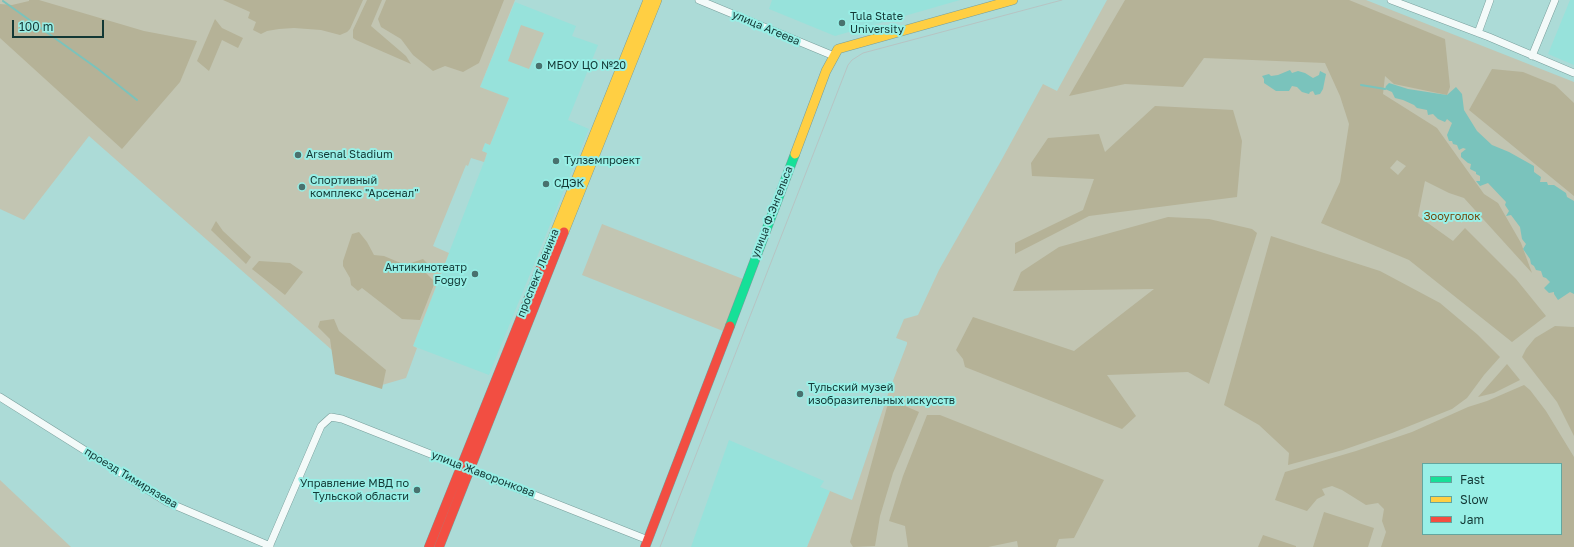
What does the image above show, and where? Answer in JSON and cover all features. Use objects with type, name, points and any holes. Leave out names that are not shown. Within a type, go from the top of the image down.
[{"type":"main road","name":"проспект Ленина","points":[[439,547],[466,467],[648,0]]},
{"type":"main road","name":"проспект Ленина","points":[[429,547],[466,467],[657,0]]},
{"type":"main road","name":"улица Ф.Энгельса","points":[[646,543],[708,384],[826,71],[838,49],[1013,0]]},
{"type":"street","name":"улица Агеева","points":[[699,0],[834,56]]},
{"type":"street","points":[[1391,0],[1478,33],[1574,73]]},
{"type":"street","points":[[1478,33],[1490,0]]},
{"type":"street","points":[[1532,56],[1555,0]]},
{"type":"street","name":"проезд Тимирязева","points":[[0,397],[166,502],[270,547]]},
{"type":"street","name":"улица Жаворонкова","points":[[270,547],[321,426],[331,417],[337,417],[466,467],[646,543]]},
{"type":"shaded area","points":[[29,0],[39,0],[144,31],[197,41],[180,82],[122,149],[0,38],[0,4],[12,5]]},
{"type":"shaded area","points":[[223,0],[363,0],[350,29],[340,35],[321,30],[294,28],[267,31],[261,34],[253,30],[256,22],[248,18],[250,12]]},
{"type":"shaded area","points":[[367,0],[382,0],[371,26],[406,56],[411,64],[353,38],[353,30]]},
{"type":"shaded area","points":[[386,0],[504,0],[479,63],[463,72],[445,66],[433,71],[413,55],[401,39],[381,27],[378,19]]},
{"type":"shaded area","name":"Tula State University","points":[[772,0],[960,0],[835,36],[769,9]]},
{"type":"shaded area","points":[[1125,0],[1349,0],[1445,39],[1450,87],[1447,95],[1394,84],[1385,76],[1383,94],[1437,128],[1484,194],[1498,203],[1521,243],[1532,273],[1464,198],[1449,193],[1425,181],[1418,216],[1453,241],[1465,228],[1516,279],[1546,316],[1512,342],[1409,260],[1321,223],[1340,182],[1349,124],[1340,96],[1325,63],[1204,58],[1183,87],[1125,84],[1069,96]],"holes":[[[1397,160],[1406,166],[1398,175],[1390,168]]]},
{"type":"shaded area","points":[[1570,0],[1574,0],[1574,65],[1548,54]]},
{"type":"shaded area","points":[[515,2],[576,26],[572,36],[598,45],[568,120],[589,129],[489,375],[413,346],[487,154],[482,151],[485,143],[490,145],[509,99],[480,87]]},
{"type":"shaded area","points":[[215,19],[222,28],[243,38],[238,48],[222,40],[209,71],[197,61]]},
{"type":"shaded area","points":[[1492,69],[1523,72],[1555,85],[1574,103],[1574,196],[1469,110]]},
{"type":"shaded area","points":[[1290,70],[1292,73],[1298,71],[1313,78],[1319,75],[1320,71],[1326,74],[1323,89],[1320,94],[1315,95],[1313,91],[1309,94],[1302,92],[1297,87],[1292,86],[1289,91],[1276,91],[1264,83],[1262,76],[1269,74],[1271,76],[1278,75]]},
{"type":"shaded area","points":[[1389,83],[1408,89],[1447,95],[1456,87],[1462,94],[1464,110],[1477,131],[1492,145],[1509,152],[1534,166],[1534,172],[1541,177],[1540,182],[1547,182],[1548,185],[1554,185],[1566,193],[1567,197],[1574,201],[1574,294],[1570,292],[1558,300],[1554,292],[1549,293],[1544,288],[1550,282],[1543,277],[1541,271],[1536,270],[1531,264],[1530,259],[1523,249],[1526,244],[1522,239],[1520,227],[1511,215],[1506,216],[1509,211],[1505,205],[1506,202],[1488,183],[1480,186],[1476,181],[1480,181],[1480,176],[1470,169],[1471,164],[1461,157],[1461,153],[1466,149],[1463,148],[1459,150],[1457,145],[1453,144],[1452,141],[1449,141],[1447,135],[1452,123],[1447,119],[1445,122],[1438,119],[1433,114],[1428,115],[1427,110],[1417,108],[1403,100],[1395,98],[1392,92],[1385,89]]},
{"type":"shaded area","points":[[1155,106],[1233,110],[1242,141],[1237,197],[1089,216],[1015,254],[1015,243],[1083,210],[1094,179],[1032,176],[1031,163],[1048,138],[1099,134],[1105,152]]},
{"type":"shaded area","points":[[1168,217],[1209,219],[1252,229],[1257,233],[1209,384],[1188,372],[1107,375],[1136,416],[1122,429],[965,367],[963,359],[956,350],[973,317],[1074,351],[1154,289],[1013,291],[1021,272],[1059,247]]},
{"type":"shaded area","points":[[216,221],[223,231],[251,257],[246,264],[211,230]]},
{"type":"shaded area","points":[[359,232],[367,242],[374,255],[384,256],[403,264],[423,259],[427,263],[423,270],[435,282],[420,320],[402,319],[362,288],[358,291],[351,285],[350,278],[343,266],[343,261],[352,234]]},
{"type":"shaded area","points":[[1271,236],[1380,271],[1440,303],[1478,335],[1500,357],[1467,398],[1452,409],[1392,433],[1343,450],[1288,465],[1289,453],[1259,425],[1224,405]]},
{"type":"shaded area","points":[[259,261],[290,263],[303,272],[285,295],[252,269]]},
{"type":"shaded area","points":[[334,319],[339,331],[386,370],[382,389],[335,374],[330,339],[318,327],[320,321]]},
{"type":"shaded area","points":[[1555,326],[1574,327],[1574,436],[1557,402],[1522,357],[1526,349],[1535,338]]},
{"type":"shaded area","points":[[1507,364],[1520,380],[1494,393],[1478,397]]},
{"type":"shaded area","points":[[1524,385],[1530,390],[1546,411],[1574,457],[1574,547],[1381,547],[1386,532],[1382,521],[1384,509],[1378,503],[1366,505],[1342,490],[1332,486],[1322,489],[1325,495],[1317,499],[1307,511],[1275,500],[1285,472],[1356,451],[1412,432],[1468,407],[1487,401]]},
{"type":"shaded area","points":[[894,397],[904,399],[903,405],[919,412],[893,473],[880,516],[875,546],[853,547],[850,542],[887,407]]},
{"type":"shaded area","points":[[927,415],[940,415],[1104,480],[1074,538],[1059,539],[1056,547],[1018,547],[1017,541],[988,547],[908,547],[905,526],[889,521],[903,476]]},
{"type":"shaded area","points":[[729,440],[824,481],[820,487],[830,491],[807,547],[691,547]]},
{"type":"shaded area","points":[[1324,512],[1374,528],[1368,547],[1313,547]]},
{"type":"shaded area","points":[[1263,535],[1296,546],[1296,547],[1258,547]]},
{"type":"green space","name":"Спортивный комплекс \"Арсенал\"","points":[[0,0],[515,0],[480,87],[509,98],[490,145],[485,143],[482,151],[487,153],[484,162],[471,158],[468,166],[466,165],[433,246],[449,253],[413,346],[417,348],[406,378],[382,385],[341,358],[89,136],[24,220],[0,209]]},
{"type":"green space","name":"Зооуголок","points":[[1107,0],[1366,0],[1574,82],[1574,547],[807,547],[830,491],[852,500],[889,391],[907,344],[907,342],[896,338],[904,319],[918,315],[939,270],[1043,84],[1057,91]]},
{"type":"green space","points":[[521,25],[544,33],[529,69],[508,61]]},
{"type":"green space","points":[[602,224],[743,279],[723,331],[582,275]]},
{"type":"green space","points":[[0,480],[71,547],[0,547]]},
{"type":"waterway","points":[[3,1],[98,69],[137,100]]},
{"type":"waterway","points":[[1361,85],[1385,89]]},
{"type":"tram line","points":[[660,547],[848,65],[852,60],[863,53],[1062,0]]},
{"type":"traffic: fast","points":[[730,326],[795,154]]},
{"type":"traffic: slow","points":[[546,255],[648,0]]},
{"type":"traffic: slow","points":[[564,232],[657,0]]},
{"type":"traffic: slow","points":[[795,154],[826,71],[838,49],[1013,0]]},
{"type":"traffic: jam","points":[[439,547],[564,232]]},
{"type":"traffic: jam","points":[[429,547],[546,255]]},
{"type":"traffic: jam","points":[[645,547],[730,326]]},
{"type":"place","name":"Tula State University","points":[[842,23]]},
{"type":"place","name":"МБОУ ЦО №20","points":[[539,66]]},
{"type":"place","name":"Arsenal Stadium","points":[[298,155]]},
{"type":"place","name":"Тулземпроект","points":[[556,161]]},
{"type":"place","name":"СДЭК","points":[[546,184]]},
{"type":"place","name":"Спортивный комплекс \"Арсенал\"","points":[[302,187]]},
{"type":"place","name":"Антикинотеатр Foggy","points":[[475,274]]},
{"type":"place","name":"Тульский музей изобразительных искусств","points":[[800,394]]},
{"type":"place","name":"Управление МВД по Тульской области","points":[[417,490]]}]
